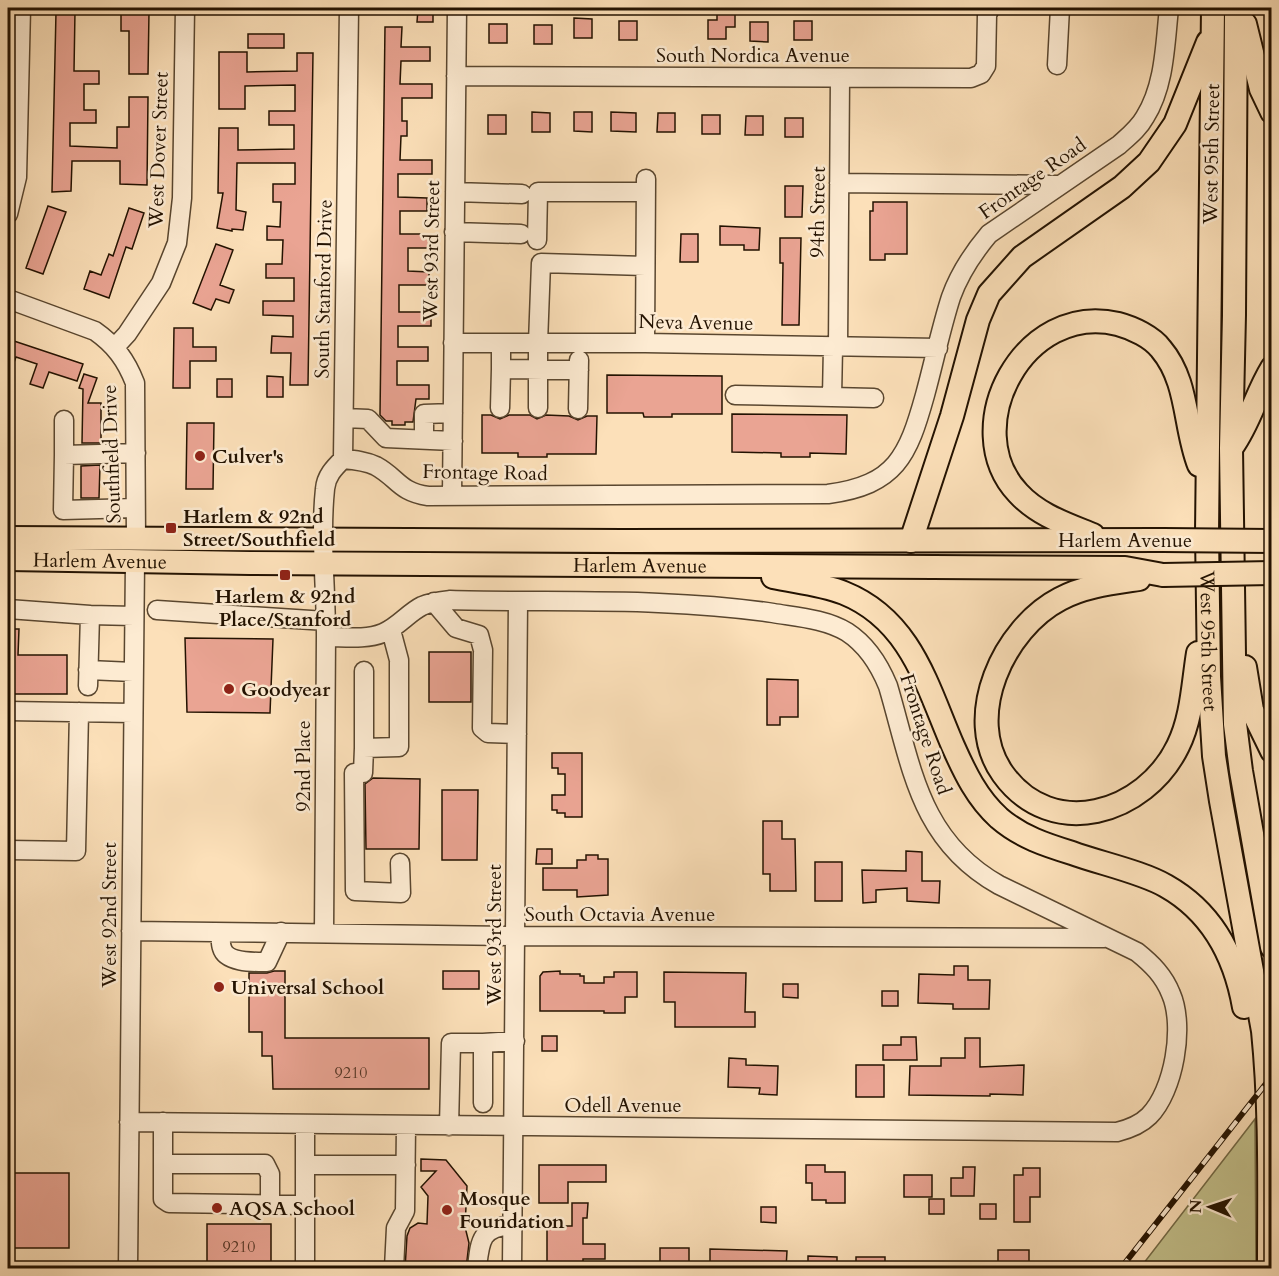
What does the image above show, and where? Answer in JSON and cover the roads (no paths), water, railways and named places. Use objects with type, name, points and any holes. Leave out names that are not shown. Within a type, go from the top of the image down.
[{"type":"main road","name":"West 95th Street","points":[[1236,8],[1231,448],[1235,724],[1272,947]]},
{"type":"main road","points":[[1242,8],[1261,89],[1272,112]]},
{"type":"main road","name":"West 95th Street","points":[[1213,18],[1207,486],[1209,677],[1214,756],[1263,1031],[1269,1156],[1269,1269]]},
{"type":"main road","points":[[911,541],[952,416],[978,320],[989,294],[1022,257],[1122,187],[1149,162],[1175,124],[1213,18]]},
{"type":"main road","points":[[1102,539],[1053,519],[1028,503],[1008,480],[1001,464],[997,448],[996,420],[1007,380],[1030,347],[1048,333],[1066,325],[1104,321],[1142,334],[1160,347],[1171,364],[1184,394],[1197,460],[1207,486]]},
{"type":"main road","points":[[1231,448],[1244,430],[1260,386],[1272,368]]},
{"type":"main road","name":"Harlem Avenue","points":[[8,538],[1268,540]]},
{"type":"main road","name":"Harlem Avenue","points":[[8,560],[1125,568],[1163,575],[1272,573]]},
{"type":"main road","points":[[710,566],[821,586],[867,605],[886,619],[912,652],[966,776],[986,805],[1000,819],[1019,833],[1038,842],[1164,885],[1184,897],[1201,912],[1225,946],[1239,984],[1269,1156]]},
{"type":"main road","points":[[1163,575],[1082,589],[1059,599],[1039,613],[1022,630],[1006,652],[995,676],[988,700],[986,718],[989,738],[994,756],[1003,773],[1017,789],[1034,802],[1076,814],[1098,812],[1135,796],[1168,762],[1178,746],[1191,701],[1207,586]]},
{"type":"main road","points":[[1232,592],[1252,710],[1272,751]]},
{"type":"street","points":[[8,214],[17,177],[21,8]]},
{"type":"street","name":"West Dover Street","points":[[115,347],[127,334],[161,283],[177,243],[182,213],[185,8]]},
{"type":"street","name":"South Stanford Drive","points":[[344,459],[350,8]]},
{"type":"street","name":"West 93rd Street","points":[[452,496],[457,8]]},
{"type":"street","name":"South Nordica Avenue","points":[[456,76],[965,78],[977,76],[986,66],[987,15],[990,8]]},
{"type":"street","points":[[1057,65],[1060,8]]},
{"type":"street","name":"Frontage Road","points":[[344,459],[374,465],[414,495],[828,494],[850,491],[869,484],[885,474],[908,447],[917,425],[951,297],[973,253],[989,234],[1119,145],[1135,131],[1145,118],[1159,85],[1169,8]]},
{"type":"street","name":"94th Street","points":[[832,397],[836,347],[840,78]]},
{"type":"street","points":[[840,183],[1058,185]]},
{"type":"street","points":[[454,232],[529,237],[538,192],[646,186],[645,343]]},
{"type":"street","points":[[455,192],[522,194]]},
{"type":"street","points":[[538,408],[537,369],[541,263],[645,266]]},
{"type":"street","name":"Southfield Drive","points":[[8,299],[95,331],[115,347],[127,363],[135,383],[136,539]]},
{"type":"street","name":"Neva Avenue","points":[[453,343],[645,343],[938,348]]},
{"type":"street","points":[[500,408],[501,343]]},
{"type":"street","points":[[578,409],[579,343]]},
{"type":"street","points":[[501,369],[579,370]]},
{"type":"street","points":[[735,395],[874,398]]},
{"type":"street","points":[[424,440],[424,414],[453,413]]},
{"type":"street","points":[[344,418],[368,419],[386,438],[453,441]]},
{"type":"street","points":[[64,420],[63,510],[135,508]]},
{"type":"street","points":[[64,455],[136,453]]},
{"type":"street","points":[[324,564],[323,540],[327,477],[333,468],[344,459]]},
{"type":"street","name":"West 92nd Street","points":[[128,1269],[135,561]]},
{"type":"street","name":"92nd Place","points":[[324,564],[326,629],[324,933]]},
{"type":"street","points":[[434,602],[456,628],[479,635],[483,650],[482,728],[488,733],[517,734]]},
{"type":"street","name":"Frontage Road","points":[[157,610],[326,629],[368,637],[391,630],[421,606],[434,602],[653,602],[693,604],[799,617],[828,623],[846,632],[872,656],[881,670],[888,686],[918,787],[935,826],[948,844],[980,875],[1137,952],[1163,977],[1172,996],[1178,1032],[1168,1082],[1151,1114],[1129,1130],[1117,1132]]},
{"type":"street","name":"West 93rd Street","points":[[512,1269],[517,936],[518,602]]},
{"type":"street","points":[[8,609],[134,616]]},
{"type":"street","points":[[90,615],[88,678],[133,672]]},
{"type":"street","points":[[364,748],[399,747],[399,660],[391,630]]},
{"type":"street","points":[[364,671],[363,773],[354,774],[356,891],[401,893],[400,863]]},
{"type":"street","points":[[8,711],[133,712]]},
{"type":"street","points":[[8,850],[76,851],[79,712]]},
{"type":"street","points":[[324,887],[355,886]]},
{"type":"street","name":"South Octavia Avenue","points":[[131,931],[517,936],[1109,939]]},
{"type":"street","points":[[221,933],[224,952],[241,962],[267,962],[281,932]]},
{"type":"street","points":[[449,1126],[450,1043],[515,1041]]},
{"type":"street","points":[[483,1043],[483,1103]]},
{"type":"street","name":"Odell Avenue","points":[[129,1122],[1117,1132]]},
{"type":"street","points":[[163,1122],[163,1199],[169,1203],[305,1204]]},
{"type":"street","points":[[304,1269],[306,1124]]},
{"type":"street","points":[[394,1269],[396,1228],[405,1211],[406,1126]]},
{"type":"street","points":[[163,1164],[265,1164],[270,1174],[270,1204]]},
{"type":"street","points":[[305,1165],[406,1166]]},
{"type":"street","points":[[477,1269],[480,1240],[499,1226],[513,1225]]},
{"type":"railway","points":[[1121,1268],[1272,1076]]},
{"type":"place","name":"Culver's","points":[[200,456]]},
{"type":"place","name":"Harlem & 92nd Street/Southfield","points":[[171,528]]},
{"type":"place","name":"Harlem & 92nd Place/Stanford","points":[[285,575]]},
{"type":"place","name":"Goodyear","points":[[229,689]]},
{"type":"place","name":"Universal School","points":[[219,987]]},
{"type":"place","name":"AQSA School","points":[[217,1208]]},
{"type":"place","name":"Mosque Foundation","points":[[447,1210]]}]
